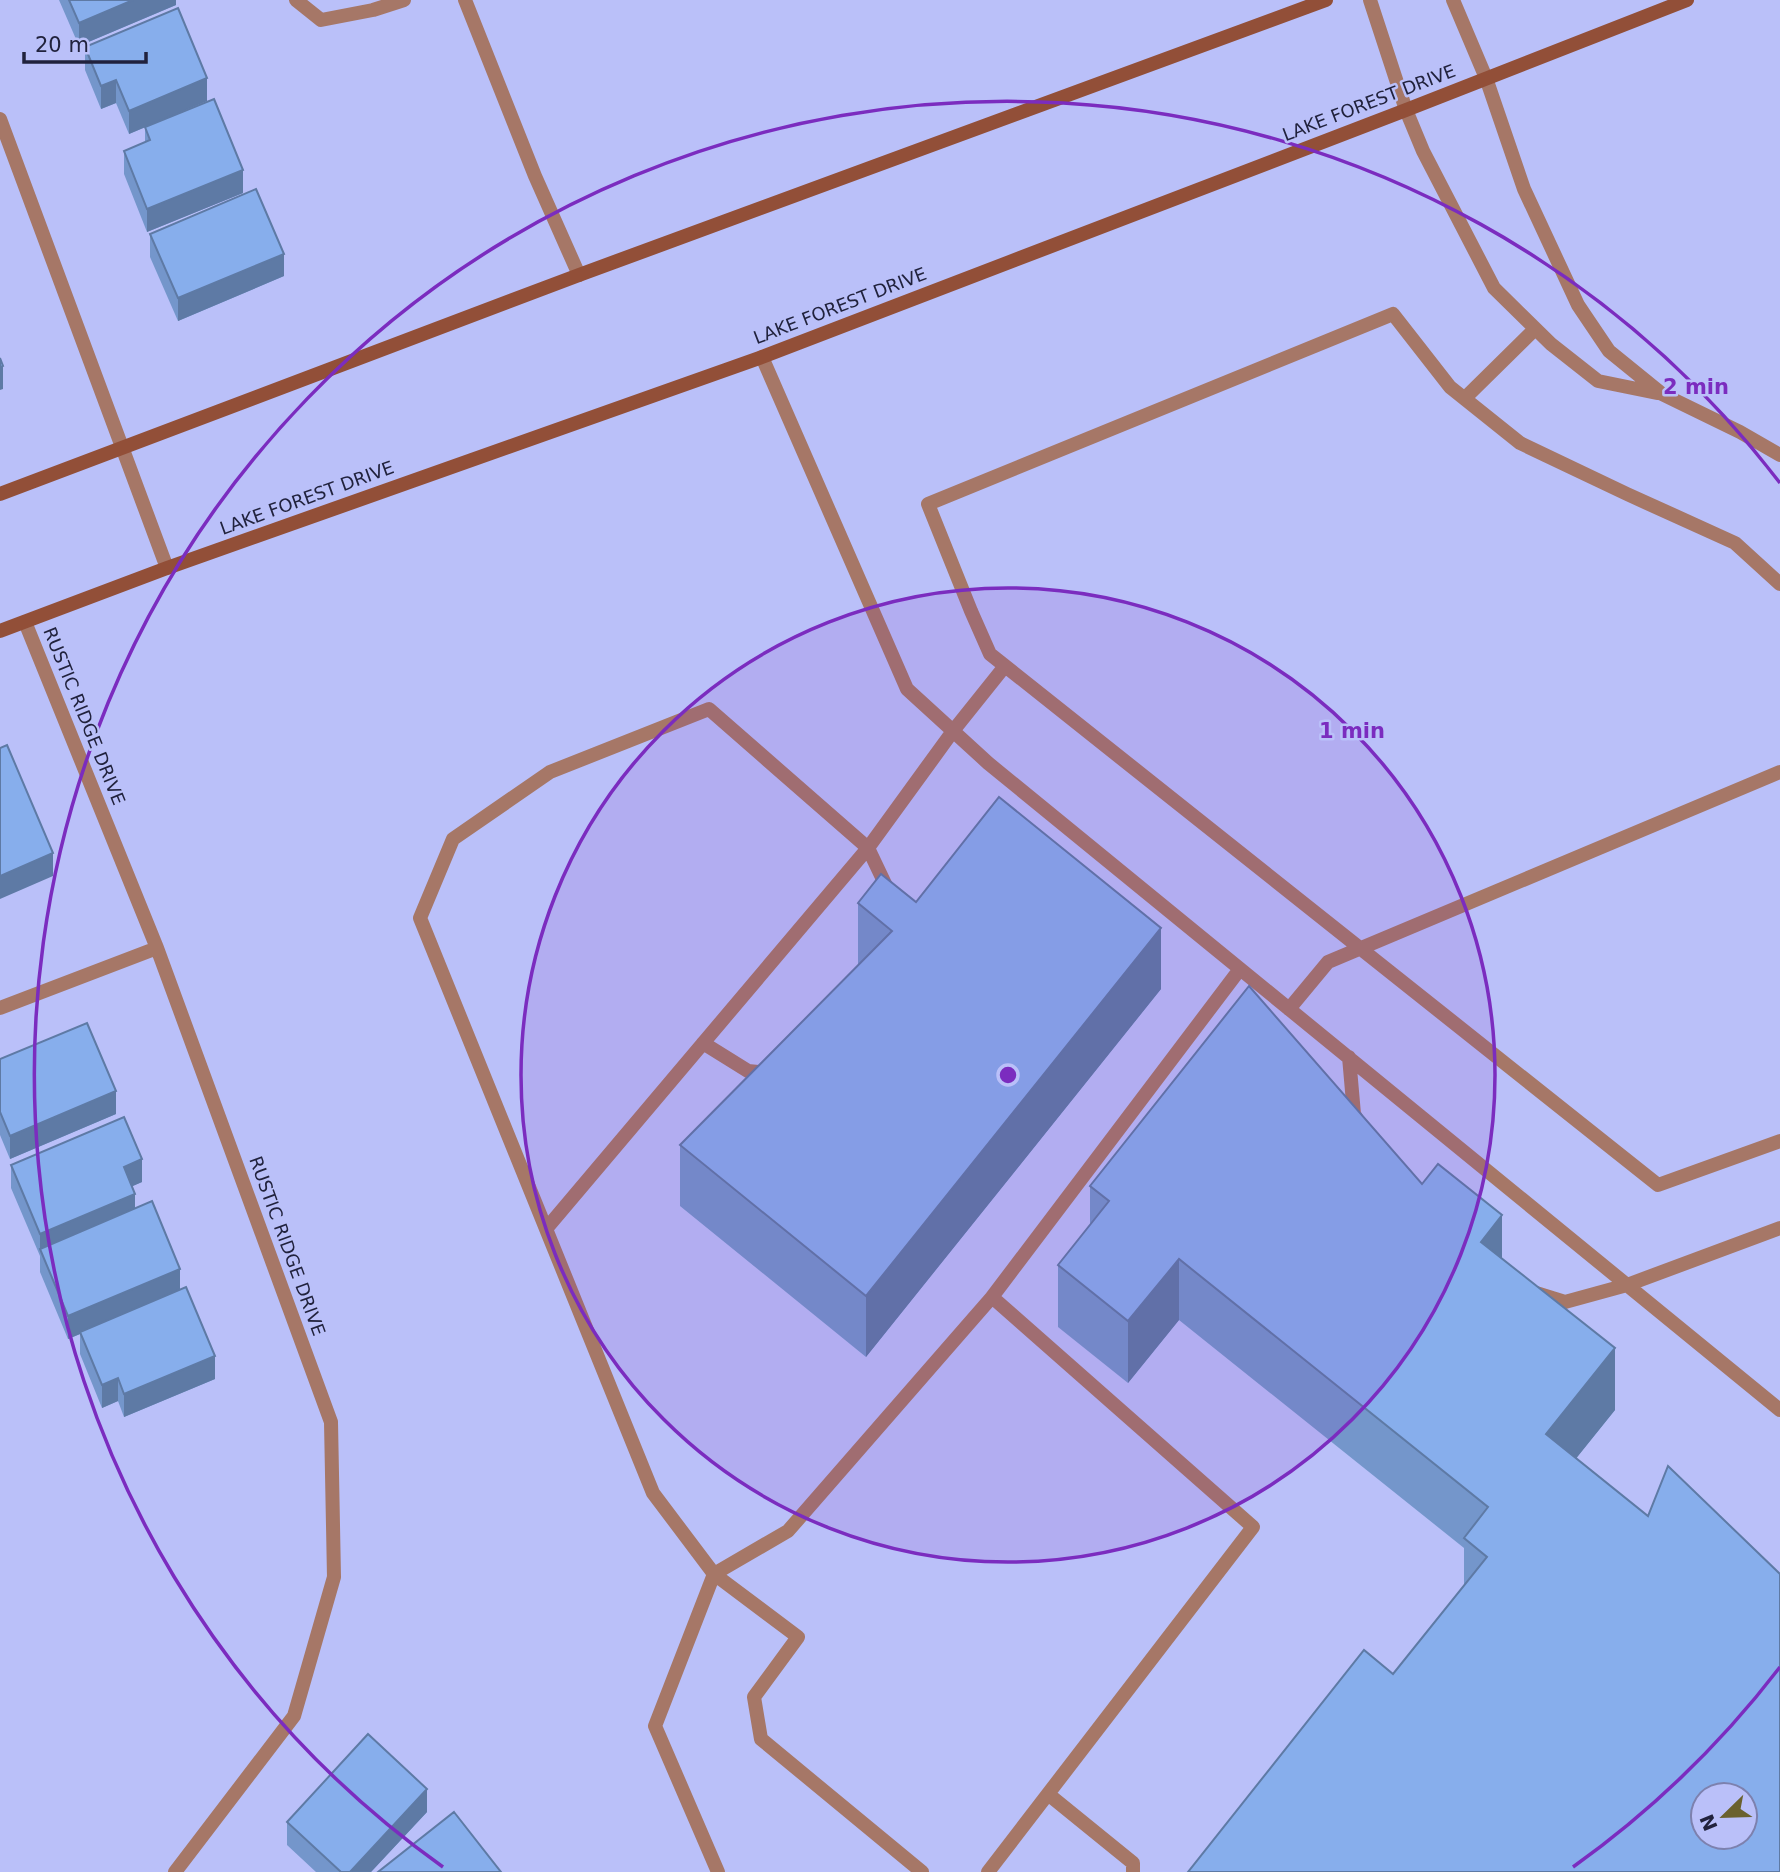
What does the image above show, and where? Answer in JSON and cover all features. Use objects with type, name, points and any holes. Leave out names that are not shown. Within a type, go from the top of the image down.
[{"type":"main road","points":[[0,494],[579,275],[1326,0]]},
{"type":"main road","name":"LAKE FOREST DRIVE","points":[[0,631],[167,568],[762,357],[1687,0]]},
{"type":"street","points":[[296,0],[321,20],[373,10],[404,0]]},
{"type":"street","points":[[466,0],[535,176],[579,275]]},
{"type":"street","points":[[1370,0],[1406,110],[1423,151],[1494,288],[1535,329],[1598,381],[1662,394]]},
{"type":"street","points":[[1453,0],[1486,78],[1524,189],[1578,305],[1609,351],[1662,394],[1780,455]]},
{"type":"street","points":[[0,119],[167,568]]},
{"type":"street","points":[[1780,584],[1735,542],[1520,443],[1450,387],[1393,314],[928,504],[990,654],[1658,1185],[1780,1141]]},
{"type":"street","points":[[1465,398],[1535,329]]},
{"type":"street","points":[[762,357],[907,689],[988,763],[1780,1410]]},
{"type":"street","name":"RUSTIC RIDGE DRIVE","points":[[25,622],[157,948],[331,1422],[334,1577],[294,1716],[175,1872]]},
{"type":"street","points":[[546,1229],[868,848],[953,731],[1005,666]]},
{"type":"street","points":[[896,906],[868,848],[709,709],[550,772],[453,839],[420,918],[653,1493],[714,1574],[798,1637],[754,1697],[761,1739],[922,1872]]},
{"type":"street","points":[[1289,1009],[1328,962],[1780,772]]},
{"type":"street","points":[[0,1008],[157,948]]},
{"type":"street","points":[[718,1872],[655,1726],[714,1574],[788,1531],[992,1297],[1240,969]]},
{"type":"street","points":[[703,1042],[748,1071],[777,1074],[787,1064]]},
{"type":"street","points":[[1349,1058],[1354,1114],[1368,1135]]},
{"type":"street","points":[[1528,1291],[1565,1302],[1627,1285],[1780,1228]]},
{"type":"street","points":[[988,1872],[1253,1527],[992,1297]]},
{"type":"street","points":[[1048,1794],[1133,1863],[1133,1872]]},
{"type":"building","points":[[69,0],[133,0],[79,23]]},
{"type":"building","points":[[178,8],[207,78],[129,111],[116,80],[101,86],[85,47]]},
{"type":"building","points":[[214,99],[243,170],[147,209],[124,151],[150,140],[145,127]]},
{"type":"building","points":[[256,189],[284,254],[178,298],[150,234]]},
{"type":"building","points":[[7,745],[53,853],[0,876],[0,748]]},
{"type":"building","points":[[999,797],[1161,928],[866,1296],[680,1145],[892,931],[858,903],[881,874],[916,902]]},
{"type":"building","points":[[1249,986],[1422,1184],[1438,1164],[1502,1215],[1481,1242],[1615,1348],[1546,1434],[1648,1516],[1668,1466],[1780,1574],[1780,1872],[1188,1872],[1364,1650],[1393,1674],[1487,1557],[1464,1538],[1488,1507],[1179,1259],[1128,1321],[1058,1265],[1109,1201],[1090,1186]]},
{"type":"building","points":[[87,1023],[116,1091],[10,1136],[0,1112],[0,1059]]},
{"type":"building","points":[[124,1117],[142,1159],[124,1167],[135,1194],[40,1234],[11,1165]]},
{"type":"building","points":[[152,1201],[180,1269],[68,1316],[40,1249]]},
{"type":"building","points":[[186,1287],[215,1356],[124,1394],[118,1378],[102,1385],[80,1332]]},
{"type":"building","points":[[368,1734],[427,1789],[350,1872],[341,1872],[287,1822]]},
{"type":"building","points":[[454,1812],[501,1872],[378,1872]]}]
